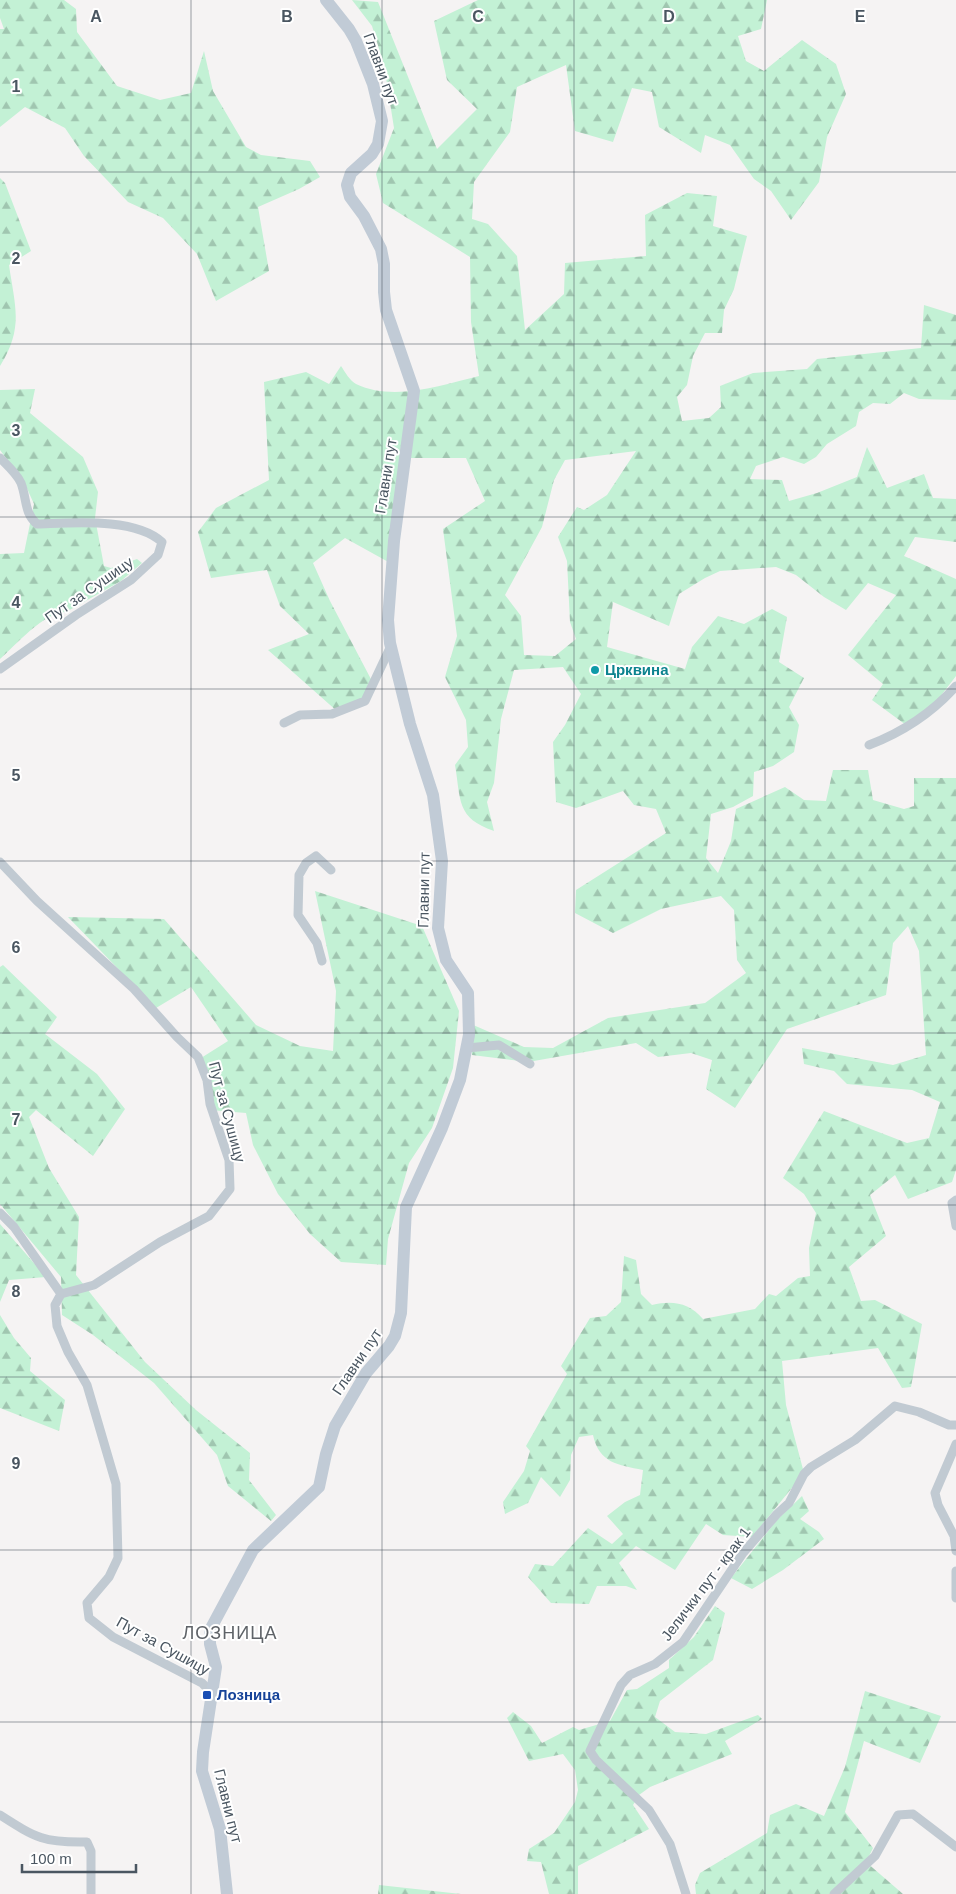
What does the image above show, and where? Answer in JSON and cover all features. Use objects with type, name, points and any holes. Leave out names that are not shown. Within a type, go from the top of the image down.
[{"type":"street","name":"Главни пут","points":[[227,1894],[220,1829],[202,1771],[211,1692],[216,1667],[210,1644],[210,1630],[244,1563],[253,1550],[319,1487],[326,1454],[335,1426],[366,1373],[395,1336],[401,1313],[406,1207],[442,1128],[460,1080],[467,1048],[468,993],[446,960],[438,928],[442,860],[433,795],[410,724],[390,648],[388,620],[393,549],[414,391],[386,310],[384,264],[381,249],[347,189],[351,173],[372,154],[378,144],[382,121],[373,84],[356,41],[326,0]]},
{"type":"street","name":"Пут за Сушицу","points":[[0,458],[20,481],[25,495],[26,512],[37,524],[98,523],[132,528],[153,534],[162,542],[158,555],[131,580],[76,615],[0,670]]},
{"type":"street","points":[[284,723],[300,715],[332,714],[365,701],[390,648]]},
{"type":"street","points":[[869,745],[895,735],[915,722],[945,699],[956,686]]},
{"type":"street","points":[[322,961],[317,943],[298,916],[299,875],[306,863],[316,856],[331,870]]},
{"type":"street","name":"Пут за Сушицу","points":[[0,862],[36,901],[134,989],[177,1037],[198,1057],[207,1080],[210,1104],[229,1160],[230,1188],[209,1216],[160,1242],[94,1285],[61,1294],[55,1304],[57,1326],[68,1352],[87,1385],[116,1484],[118,1558],[109,1577],[87,1603],[89,1618],[113,1636],[202,1683],[211,1692]]},
{"type":"street","points":[[467,1048],[499,1045],[530,1064]]},
{"type":"street","points":[[956,1200],[952,1203],[956,1226]]},
{"type":"street","points":[[0,1213],[14,1227],[61,1294]]},
{"type":"street","name":"Јелички пут - крак 1","points":[[686,1894],[670,1844],[649,1810],[596,1760],[590,1750],[621,1686],[630,1675],[655,1664],[683,1642],[743,1553],[789,1503],[804,1474],[811,1467],[855,1440],[895,1406],[956,1425]]},
{"type":"street","points":[[956,1444],[935,1493],[938,1505],[954,1536],[956,1551]]},
{"type":"street","points":[[956,1571],[956,1598]]},
{"type":"street","points":[[834,1894],[875,1856],[898,1815],[913,1814],[956,1848]]},
{"type":"street","points":[[0,1815],[36,1837],[56,1843],[87,1842],[91,1852],[91,1894]]},
{"type":"green space","points":[[0,0],[64,0],[76,9],[77,32],[117,86],[160,100],[191,93],[204,51],[213,91],[246,147],[261,155],[310,161],[320,177],[299,189],[258,207],[269,271],[216,301],[197,254],[163,218],[128,202],[84,156],[65,128],[25,107],[0,127],[0,29],[4,29],[0,18]]},
{"type":"green space","points":[[352,0],[378,2],[437,149],[477,109],[447,80],[434,21],[478,0],[767,0],[761,29],[738,36],[746,61],[764,71],[802,40],[836,64],[846,94],[827,137],[819,182],[791,220],[771,191],[754,179],[730,145],[705,135],[701,153],[659,127],[652,92],[632,88],[613,142],[575,131],[566,65],[517,87],[510,132],[474,182],[472,219],[488,224],[517,256],[525,330],[564,294],[565,263],[646,256],[645,215],[687,193],[717,196],[713,226],[747,236],[734,289],[724,310],[722,333],[705,333],[693,356],[687,385],[677,397],[682,421],[709,418],[721,407],[720,386],[753,373],[807,369],[817,359],[921,348],[924,305],[956,315],[956,400],[919,399],[904,393],[890,404],[873,403],[859,412],[856,426],[827,444],[816,457],[804,464],[783,457],[756,466],[750,479],[782,480],[789,501],[817,493],[857,477],[867,447],[887,488],[924,474],[933,498],[956,499],[956,542],[915,537],[904,556],[956,579],[956,676],[936,702],[906,725],[872,700],[883,684],[848,655],[896,595],[868,583],[846,610],[824,597],[796,575],[776,567],[720,571],[679,594],[669,626],[613,602],[607,647],[685,669],[692,647],[718,616],[744,624],[772,609],[787,617],[779,662],[804,678],[789,707],[799,725],[794,752],[773,766],[754,772],[753,796],[733,807],[711,814],[706,858],[718,873],[731,841],[736,809],[785,787],[804,800],[826,801],[833,770],[868,770],[873,800],[904,809],[914,806],[914,778],[956,778],[956,1170],[952,1182],[908,1199],[895,1175],[870,1195],[886,1236],[849,1267],[861,1301],[875,1300],[922,1324],[911,1387],[902,1388],[878,1348],[782,1361],[786,1405],[804,1473],[752,1537],[723,1535],[706,1524],[675,1570],[636,1546],[619,1563],[637,1590],[626,1586],[597,1586],[589,1604],[551,1603],[528,1577],[535,1564],[553,1566],[588,1528],[612,1544],[623,1534],[607,1516],[625,1502],[640,1495],[643,1470],[618,1464],[605,1457],[600,1452],[593,1435],[579,1437],[571,1455],[570,1480],[560,1497],[541,1477],[528,1503],[505,1514],[503,1502],[524,1471],[530,1451],[526,1446],[567,1374],[561,1366],[590,1318],[606,1316],[621,1302],[624,1256],[636,1260],[641,1294],[652,1305],[680,1304],[692,1309],[703,1319],[755,1309],[769,1294],[776,1296],[798,1278],[810,1276],[809,1248],[816,1213],[804,1194],[783,1178],[824,1111],[907,1143],[929,1138],[940,1102],[912,1090],[847,1084],[834,1071],[804,1064],[802,1048],[893,1065],[926,1055],[919,951],[908,926],[893,943],[886,995],[787,1029],[735,1108],[706,1089],[712,1060],[691,1053],[658,1057],[636,1043],[528,1062],[472,1055],[471,1024],[524,1047],[553,1048],[608,1018],[705,1003],[746,973],[737,960],[734,910],[721,896],[661,909],[613,933],[575,913],[576,890],[666,833],[656,809],[634,805],[623,791],[576,808],[556,802],[553,742],[565,725],[581,694],[563,667],[514,670],[501,719],[494,783],[487,802],[494,831],[473,820],[462,806],[455,765],[468,747],[466,720],[445,677],[457,636],[443,529],[485,501],[466,458],[406,458],[392,564],[345,538],[313,563],[330,601],[373,683],[365,701],[338,712],[268,650],[309,634],[280,606],[267,570],[211,578],[198,532],[216,508],[269,480],[264,382],[306,372],[329,384],[341,366],[356,384],[386,392],[402,392],[434,387],[479,376],[471,322],[470,257],[383,203],[376,174],[394,128],[384,65],[372,26]],"holes":[[[636,451],[607,495],[584,510],[577,507],[558,537],[567,561],[570,622],[576,639],[555,656],[524,655],[521,616],[505,595],[542,527],[554,480],[565,460]]]},
{"type":"green space","points":[[0,178],[5,183],[31,251],[9,265],[16,317],[12,340],[0,366]]},
{"type":"green space","points":[[35,389],[30,413],[83,457],[98,492],[95,518],[104,566],[111,568],[137,559],[142,563],[121,581],[66,612],[58,613],[40,623],[0,659],[0,554],[24,553],[34,504],[25,484],[0,450],[0,390]]},
{"type":"green space","points":[[315,891],[422,926],[459,1011],[453,1068],[432,1128],[409,1163],[388,1239],[386,1265],[341,1262],[310,1234],[278,1194],[253,1145],[246,1113],[210,1110],[201,1058],[228,1041],[191,987],[156,1008],[68,917],[164,919],[256,1025],[300,1046],[333,1051],[336,991]]},
{"type":"green space","points":[[3,965],[57,1017],[45,1034],[97,1074],[125,1109],[93,1156],[36,1110],[29,1117],[49,1168],[79,1217],[76,1275],[145,1362],[196,1410],[250,1453],[249,1480],[276,1515],[271,1521],[228,1486],[217,1455],[154,1383],[93,1335],[62,1315],[61,1277],[0,1204],[0,967]]},
{"type":"green space","points":[[0,1224],[46,1277],[9,1280],[0,1302]]},
{"type":"green space","points":[[0,1315],[14,1338],[31,1358],[30,1371],[65,1400],[59,1431],[0,1408]]},
{"type":"green space","points":[[802,1496],[809,1511],[800,1519],[819,1532],[824,1539],[783,1570],[752,1589],[731,1578],[777,1520]]},
{"type":"green space","points":[[715,1606],[725,1613],[713,1660],[660,1701],[655,1717],[675,1732],[706,1734],[758,1715],[762,1719],[725,1741],[732,1754],[650,1787],[639,1795],[633,1805],[649,1829],[578,1866],[578,1894],[549,1894],[541,1862],[527,1861],[529,1849],[554,1833],[575,1802],[578,1790],[575,1770],[563,1754],[529,1761],[507,1718],[513,1712],[531,1726],[542,1743],[573,1727],[579,1730],[610,1721],[627,1690],[637,1689],[669,1668],[669,1660],[694,1637]]},
{"type":"green space","points":[[865,1691],[941,1716],[920,1763],[864,1741],[845,1812],[873,1848],[866,1862],[903,1894],[696,1894],[695,1885],[700,1873],[767,1833],[770,1815],[796,1804],[824,1816],[845,1767]]},
{"type":"green space","points":[[379,1885],[461,1894],[378,1894]]},
{"type":"place","name":"Црквина","points":[[595,670]]},
{"type":"place","name":"Лозница","points":[[207,1695]]},
{"type":"district","name":"ЛОЗНИЦА","points":[[230,1633]]}]
